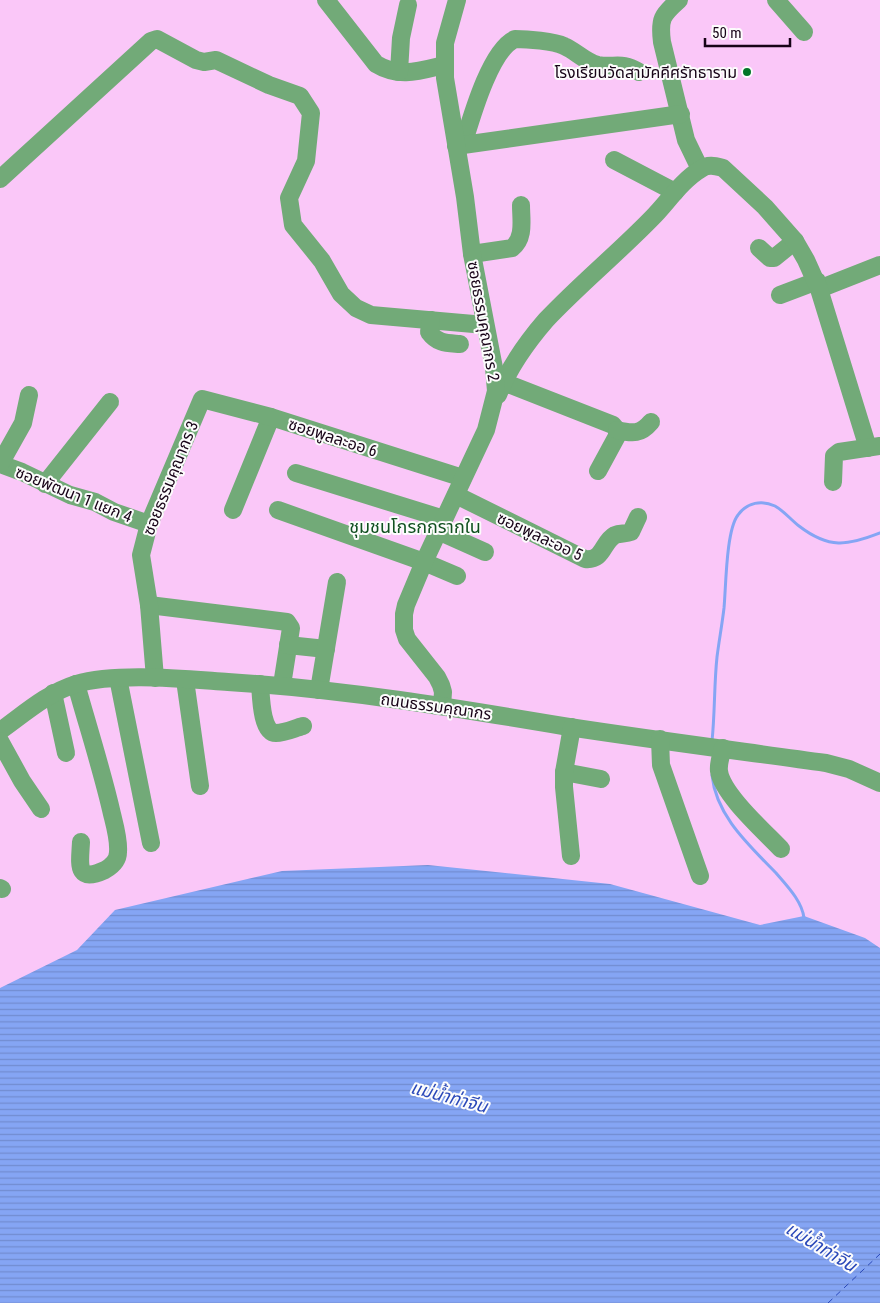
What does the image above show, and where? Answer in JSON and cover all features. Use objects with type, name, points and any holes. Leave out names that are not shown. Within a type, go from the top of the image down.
[{"type":"street","points":[[326,0],[376,64],[386,70],[419,72],[444,65]]},
{"type":"street","name":"ซอยธรรมคุณากร 2","points":[[442,706],[443,692],[437,677],[414,648],[404,630],[406,604],[486,430],[496,391],[472,254],[460,146],[447,96],[444,65],[445,43],[457,0]]},
{"type":"street","points":[[679,0],[666,11],[660,28],[686,140],[700,169]]},
{"type":"street","points":[[776,0],[804,32]]},
{"type":"street","points":[[399,72],[401,38],[408,5]]},
{"type":"street","points":[[0,179],[152,41],[157,39],[196,60],[204,62],[216,60],[269,85],[300,96],[311,113],[306,161],[289,198],[293,225],[322,261],[341,294],[356,308],[371,315],[485,325]]},
{"type":"street","points":[[639,72],[631,67],[617,64],[604,65],[592,63],[563,45],[515,39],[508,42],[492,66],[476,101],[460,146],[681,114]]},
{"type":"street","points":[[614,160],[675,192]]},
{"type":"street","points":[[493,406],[503,382],[532,336],[546,320],[653,218],[675,192],[700,169],[707,166],[715,166],[723,168],[765,207],[795,240],[818,285],[874,447],[843,450],[834,456],[833,482]]},
{"type":"street","points":[[472,254],[515,246],[521,238],[521,205]]},
{"type":"street","points":[[758,248],[770,258],[774,258],[795,240]]},
{"type":"street","points":[[780,295],[818,285],[880,264]]},
{"type":"street","points":[[431,320],[429,332],[434,339],[440,342],[460,344]]},
{"type":"street","points":[[503,382],[613,425],[617,430],[632,434],[646,428],[651,422]]},
{"type":"street","points":[[0,464],[24,423],[29,395]]},
{"type":"street","name":"ซอยพูลละออ 6","points":[[202,399],[271,417],[463,478]]},
{"type":"street","name":"ซอยธรรมคุณากร 3","points":[[155,678],[142,555],[149,524],[202,399]]},
{"type":"street","points":[[45,484],[110,402]]},
{"type":"street","points":[[233,510],[271,417]]},
{"type":"street","points":[[598,471],[617,436],[617,430]]},
{"type":"street","name":"ซอยพัฒนา 1 แยก 4","points":[[0,464],[22,472],[70,495],[95,502],[114,512],[149,524]]},
{"type":"street","points":[[296,473],[441,525],[485,552]]},
{"type":"street","name":"ซอยพูลละออ 5","points":[[456,495],[585,559],[592,560],[598,556],[614,536],[631,532],[638,517]]},
{"type":"street","points":[[278,510],[424,562],[457,576]]},
{"type":"street","points":[[319,690],[337,582]]},
{"type":"street","points":[[148,605],[287,622],[291,628],[282,686]]},
{"type":"street","points":[[288,645],[326,649]]},
{"type":"street","points":[[118,678],[151,843]]},
{"type":"street","name":"ถนนธรรมคุณากร","points":[[0,731],[53,693],[76,684],[118,678],[155,678],[282,686],[442,706],[572,727],[826,763],[879,780]]},
{"type":"street","points":[[185,680],[200,786]]},
{"type":"street","points":[[76,684],[106,785],[118,842],[118,854],[110,867],[103,871],[88,874],[79,867],[81,842]]},
{"type":"street","points":[[260,684],[266,726],[271,732],[276,733],[303,726]]},
{"type":"street","points":[[53,693],[66,753]]},
{"type":"street","points":[[571,856],[564,772],[572,727]]},
{"type":"street","points":[[660,740],[661,765],[700,876]]},
{"type":"street","points":[[0,741],[22,781],[42,809]]},
{"type":"street","points":[[721,748],[719,772],[723,784],[781,849]]},
{"type":"street","points":[[564,772],[601,779]]},
{"type":"water","name":"แม่น้ำท่าจีน","points":[[428,865],[610,884],[760,925],[804,916],[865,938],[880,948],[880,1303],[0,1303],[0,988],[77,950],[115,910],[282,871]]},
{"type":"waterway","points":[[712,741],[716,668],[724,608],[729,545],[734,522],[738,515],[746,507],[755,503],[770,504],[778,508],[796,524],[820,539],[829,542],[848,543],[880,533]]},
{"type":"waterway","points":[[712,775],[715,790],[727,817],[735,829],[793,894],[803,912],[804,918]]},
{"type":"ferry route","points":[[828,1303],[880,1254]]},
{"type":"place","name":"โรงเรียนวัดสามัคคีศรัทธาราม","points":[[747,72]]},
{"type":"district","name":"ชุมชนโกรกกรากใน","points":[[415,527]]}]
